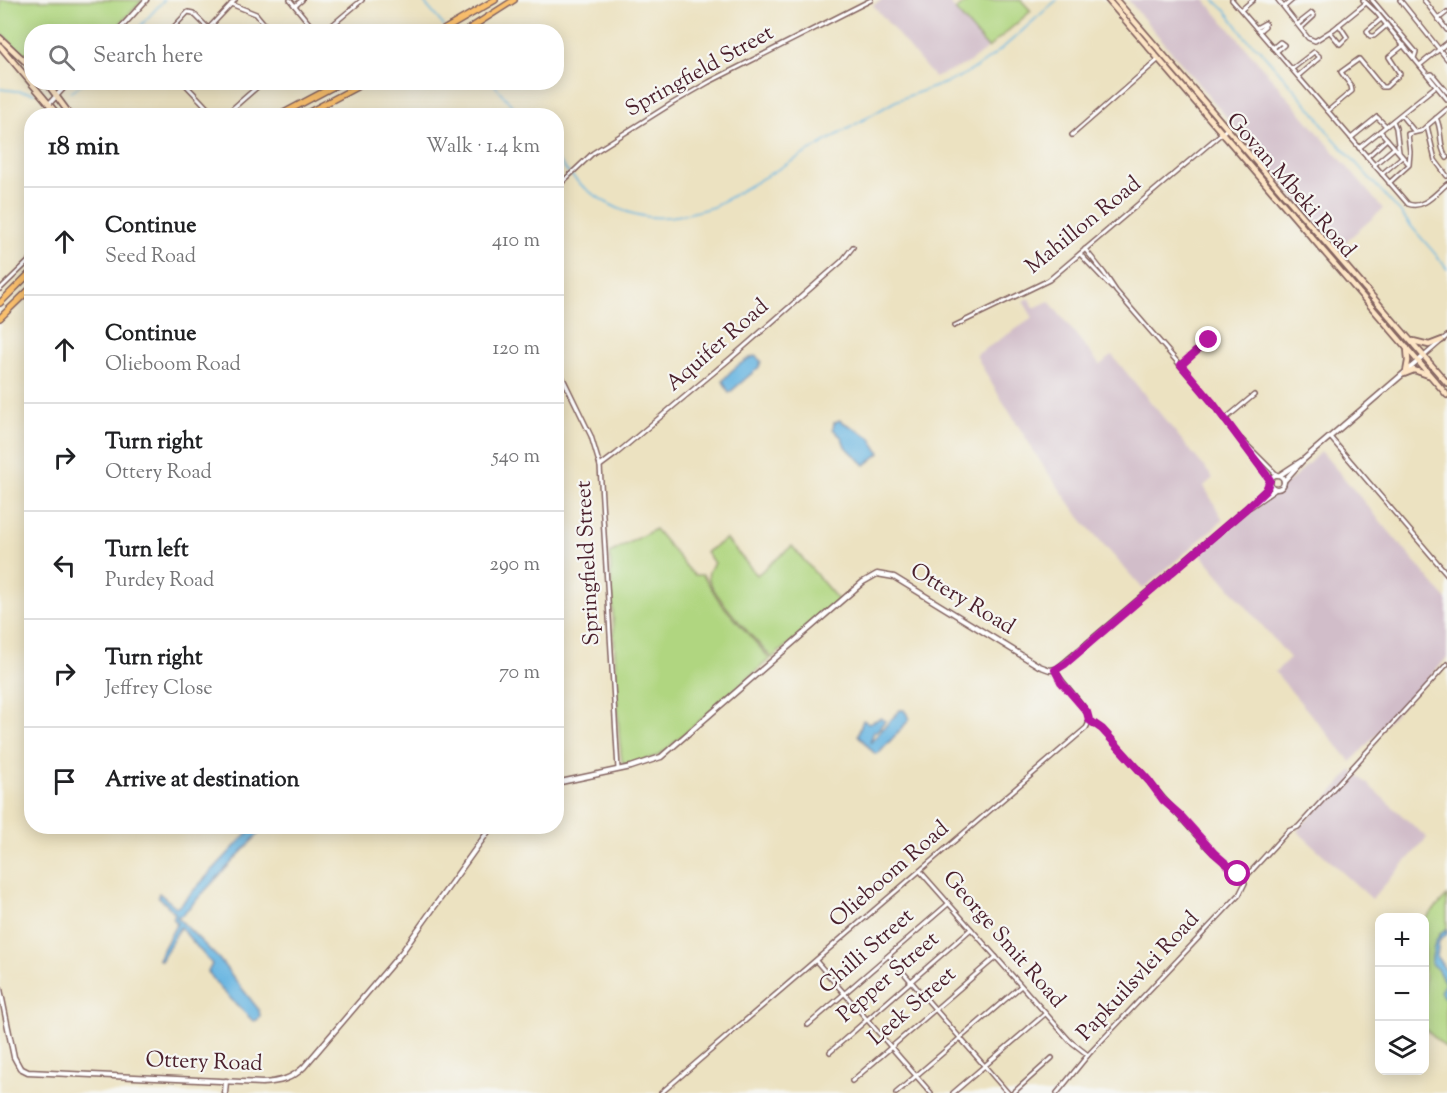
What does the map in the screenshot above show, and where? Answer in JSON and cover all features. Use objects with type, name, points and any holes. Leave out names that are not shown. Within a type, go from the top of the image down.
[{"type":"main road","points":[[454,24],[495,0]]},
{"type":"main road","points":[[476,24],[514,0]]},
{"type":"main road","name":"Govan Mbeki Road","points":[[1108,0],[1447,395]]},
{"type":"main road","name":"Govan Mbeki Road","points":[[1116,0],[1447,383]]},
{"type":"main road","points":[[0,38],[1,46],[24,75]]},
{"type":"main road","points":[[1,46],[24,62]]},
{"type":"main road","points":[[0,54],[8,56]]},
{"type":"main road","points":[[37,90],[52,108]]},
{"type":"main road","points":[[53,90],[66,108]]},
{"type":"main road","points":[[293,108],[327,90]]},
{"type":"main road","points":[[317,108],[351,90]]},
{"type":"main road","points":[[0,303],[24,280]]},
{"type":"main road","points":[[0,318],[24,295]]},
{"type":"main road","points":[[1410,340],[1425,345],[1442,340]]},
{"type":"main road","points":[[1407,348],[1408,361],[1405,373],[1417,370],[1431,376]]},
{"type":"street","points":[[124,24],[146,0]]},
{"type":"street","points":[[213,24],[235,0]]},
{"type":"street","points":[[290,0],[310,24]]},
{"type":"street","points":[[295,6],[302,0]]},
{"type":"street","points":[[334,24],[362,0]]},
{"type":"street","name":"Springfield Street","points":[[564,180],[593,153],[612,140],[709,82],[871,0]]},
{"type":"street","points":[[1232,0],[1408,204],[1415,206],[1423,204],[1447,184]]},
{"type":"street","points":[[1241,10],[1253,0]]},
{"type":"street","points":[[1285,0],[1279,2],[1309,38],[1315,41],[1339,25],[1365,1],[1382,18],[1447,99]]},
{"type":"street","points":[[1284,8],[1292,0]]},
{"type":"street","points":[[1372,0],[1416,52],[1414,58]]},
{"type":"street","points":[[1400,0],[1447,58]]},
{"type":"street","points":[[1424,0],[1447,30]]},
{"type":"street","points":[[231,4],[256,14],[264,24]]},
{"type":"street","points":[[177,24],[188,12],[193,13],[202,24]]},
{"type":"street","points":[[1438,19],[1447,12]]},
{"type":"street","points":[[1298,24],[1312,13],[1314,17],[1301,28]]},
{"type":"street","points":[[1382,18],[1367,31],[1370,36],[1374,36],[1387,25]]},
{"type":"street","points":[[1330,32],[1340,44],[1347,37],[1339,25]]},
{"type":"street","points":[[1273,48],[1281,42],[1284,44],[1277,51]]},
{"type":"street","points":[[1420,65],[1447,42]]},
{"type":"street","points":[[1328,111],[1352,91],[1341,72],[1359,59],[1382,87],[1385,87],[1400,74],[1389,57],[1404,45]]},
{"type":"street","points":[[1292,69],[1314,52],[1319,56],[1298,76]]},
{"type":"street","points":[[1072,135],[1159,59]]},
{"type":"street","points":[[1428,75],[1432,74],[1447,92]]},
{"type":"street","points":[[1359,148],[1436,86]]},
{"type":"street","points":[[49,104],[62,90]]},
{"type":"street","points":[[191,90],[207,108]]},
{"type":"street","points":[[233,108],[254,90]]},
{"type":"street","points":[[1389,183],[1408,166],[1410,152],[1408,134],[1421,131],[1447,110]]},
{"type":"street","points":[[1401,115],[1415,132]]},
{"type":"street","points":[[1351,138],[1377,117],[1386,126]]},
{"type":"street","points":[[1436,118],[1447,158]]},
{"type":"street","points":[[1393,122],[1400,155]]},
{"type":"street","points":[[1427,126],[1435,160],[1447,176]]},
{"type":"street","name":"Mahillon Road","points":[[954,326],[1043,284],[1228,129]]},
{"type":"street","points":[[1380,131],[1408,163]]},
{"type":"street","points":[[1367,157],[1387,140]]},
{"type":"street","points":[[1374,165],[1394,148]]},
{"type":"street","points":[[1382,174],[1400,155]]},
{"type":"street","name":"Aquifer Road","points":[[600,466],[755,338],[842,261],[854,247]]},
{"type":"street","points":[[1085,249],[1116,291]]},
{"type":"street","points":[[1080,254],[1181,365],[1239,437],[1284,480]]},
{"type":"street","points":[[0,289],[24,266]]},
{"type":"street","points":[[1248,507],[1269,492],[1282,487],[1284,480],[1303,460],[1447,336]]},
{"type":"street","points":[[1181,365],[1209,340]]},
{"type":"street","name":"Springfield Street","points":[[564,380],[591,436],[600,466],[618,769]]},
{"type":"street","points":[[1224,420],[1254,395]]},
{"type":"street","points":[[1239,437],[1276,489]]},
{"type":"street","points":[[1330,437],[1447,574]]},
{"type":"street","points":[[1303,460],[1270,481],[1266,490],[1248,507],[1089,644],[1055,670],[1061,682],[1087,712],[1089,720],[1102,729],[1124,752],[1163,800],[1230,869],[1244,879],[1288,831],[1298,826],[1447,664]]},
{"type":"street","name":"Ottery Road","points":[[564,781],[652,761],[664,754],[862,582],[877,574],[894,578],[1039,666],[1047,670],[1055,670]]},
{"type":"street","name":"Olieboom Road","points":[[661,1093],[1078,735],[1086,728],[1089,720]]},
{"type":"street","name":"Ottery Road","points":[[0,989],[14,1057],[20,1068],[28,1072],[226,1081],[273,1082],[287,1079],[301,1070],[397,958],[486,834]]},
{"type":"street","name":"George Smit Road","points":[[920,871],[1075,1047],[1088,1055]]},
{"type":"street","name":"Papkuilsvlei Road","points":[[1057,1093],[1088,1055],[1239,895],[1245,885],[1244,879]]},
{"type":"street","name":"Chilli Street","points":[[808,1025],[948,904]]},
{"type":"street","name":"Pepper Street","points":[[830,1052],[971,929]]},
{"type":"street","points":[[889,956],[1010,1093],[1052,1059]]},
{"type":"street","name":"Leek Street","points":[[852,1081],[996,957]]},
{"type":"street","points":[[816,961],[930,1093]]},
{"type":"street","points":[[896,1093],[1021,986]]},
{"type":"street","points":[[953,1093],[1045,1014]]},
{"type":"street","points":[[225,1093],[226,1081]]},
{"type":"shaded area","points":[[882,0],[947,0],[988,48],[967,64],[934,77],[873,5]]},
{"type":"shaded area","points":[[1128,0],[1205,0],[1383,209],[1337,249]]},
{"type":"shaded area","points":[[1029,298],[1034,308],[1049,301],[1100,365],[1112,355],[1213,478],[1204,486],[1223,520],[1143,589],[1081,519],[1042,464],[976,355],[1033,318],[1023,301]]},
{"type":"shaded area","points":[[1321,451],[1447,600],[1447,658],[1351,762],[1275,672],[1290,658],[1201,554],[1266,498],[1295,477]]},
{"type":"shaded area","points":[[1352,770],[1427,838],[1372,899],[1297,831]]},
{"type":"green space","points":[[0,0],[143,0],[120,24],[24,24],[24,57],[0,32]]},
{"type":"green space","points":[[970,0],[1021,0],[1031,11],[988,48],[955,10]]},
{"type":"green space","points":[[655,529],[691,572],[695,575],[703,575],[720,602],[770,659],[667,749],[657,756],[627,765],[622,762],[619,734],[610,553]]},
{"type":"green space","points":[[726,539],[757,575],[792,546],[839,601],[772,658],[727,608],[709,580],[710,569],[714,563],[706,552]]},
{"type":"green space","points":[[1447,896],[1447,929],[1440,933],[1434,946],[1437,969],[1445,983],[1447,1049],[1429,1033],[1429,915]]},
{"type":"water","points":[[755,356],[761,361],[759,367],[729,393],[723,381],[737,366]]},
{"type":"water","points":[[839,420],[870,437],[880,453],[865,465],[845,446],[842,438],[833,429],[834,423]]},
{"type":"water","points":[[900,710],[904,710],[910,719],[880,752],[875,754],[858,735],[863,720],[869,723],[881,718],[885,721],[876,732],[874,731],[870,743]]},
{"type":"water","points":[[246,834],[258,834],[182,915],[177,917],[219,959],[259,1010],[260,1016],[257,1020],[253,1021],[220,988],[208,972],[212,964],[180,927],[161,961],[158,959],[177,923],[173,918],[175,913],[158,896],[159,893],[176,907]]},
{"type":"water","points":[[1447,929],[1447,934],[1439,941],[1437,957],[1447,972],[1447,1002],[1440,992],[1445,983],[1437,969],[1431,964],[1437,939]]},
{"type":"waterway","points":[[142,24],[164,0]]},
{"type":"waterway","points":[[422,0],[442,24]]},
{"type":"waterway","points":[[564,168],[591,193],[605,202],[635,214],[668,217],[713,207],[894,102],[946,83],[976,68],[1057,0]]},
{"type":"waterway","points":[[1214,0],[1316,114],[1327,131],[1401,213],[1447,269]]},
{"type":"waterway","points":[[0,89],[34,93]]},
{"type":"waterway","points":[[499,90],[514,108]]},
{"type":"route","points":[[1209,340],[1181,365],[1239,437],[1270,480],[1269,486],[1248,507],[1124,614],[1055,670],[1061,682],[1087,712],[1089,720],[1102,729],[1163,800],[1230,869],[1238,874]]}]
